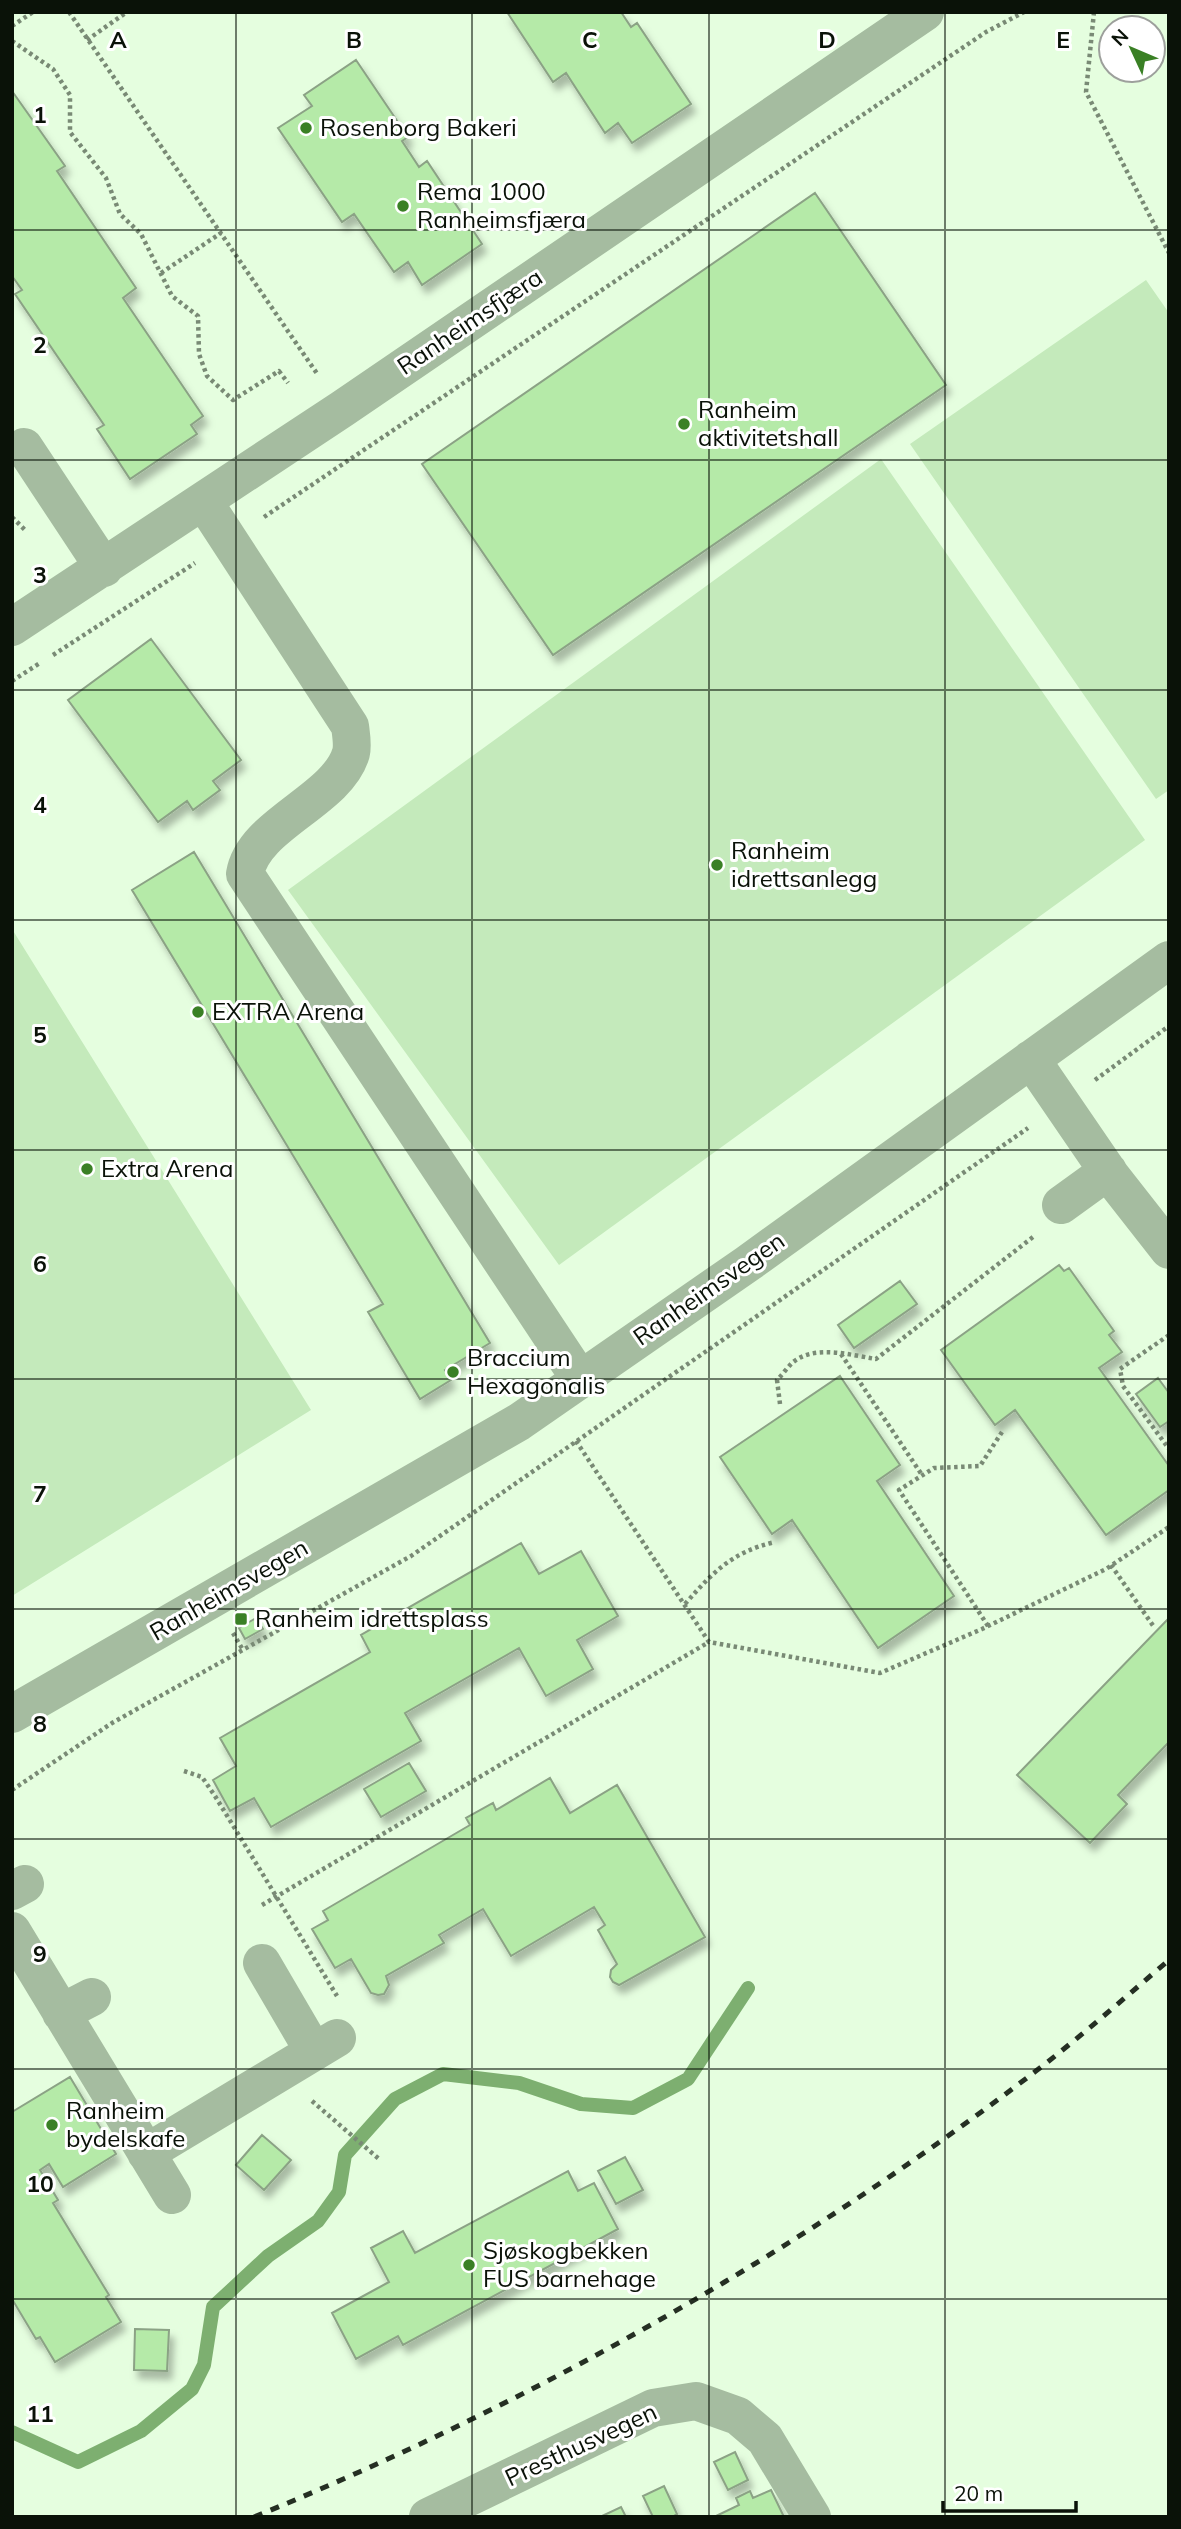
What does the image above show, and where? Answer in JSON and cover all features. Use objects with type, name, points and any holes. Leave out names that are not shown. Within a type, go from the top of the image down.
[{"type":"street","name":"Ranheimsfjæra","points":[[12,627],[204,502],[925,12]]},
{"type":"street","points":[[24,447],[104,568]]},
{"type":"street","points":[[204,502],[350,726],[352,750],[343,772],[261,844],[247,863],[246,874],[580,1379]]},
{"type":"street","name":"Ranheimsvegen","points":[[12,1714],[519,1422],[747,1264],[1169,960]]},
{"type":"street","points":[[1031,1059],[1108,1171],[1169,1250]]},
{"type":"street","points":[[1061,1205],[1108,1171]]},
{"type":"street","points":[[12,1931],[77,2005],[146,2153],[172,2195]]},
{"type":"street","points":[[146,2153],[331,2031],[262,1963]]},
{"type":"street","name":"Presthusvegen","points":[[428,2517],[653,2408],[695,2401],[738,2416],[765,2439],[812,2517]]},
{"type":"path","points":[[12,26],[33,12]]},
{"type":"path","points":[[69,12],[342,409]]},
{"type":"path","points":[[88,40],[127,12]]},
{"type":"path","points":[[12,681],[230,541],[986,32],[1024,12]]},
{"type":"path","points":[[1094,12],[1086,92],[1169,253]]},
{"type":"path","points":[[12,41],[53,69],[70,95],[70,132],[106,178],[120,214],[141,234],[172,296],[198,316],[199,354],[207,376],[233,400],[279,370],[289,383]]},
{"type":"path","points":[[161,273],[220,233]]},
{"type":"path","points":[[12,517],[23,528]]},
{"type":"path","points":[[780,1404],[777,1380],[794,1361],[816,1353],[840,1353],[876,1359],[1035,1235]]},
{"type":"path","points":[[1169,1335],[1120,1369],[1123,1386],[1169,1449]]},
{"type":"path","points":[[840,1353],[922,1475]]},
{"type":"path","points":[[988,1626],[898,1490],[934,1468],[980,1466],[1002,1432]]},
{"type":"path","points":[[576,1441],[709,1642]]},
{"type":"path","points":[[262,1905],[709,1642],[880,1673],[988,1626],[1111,1565],[1169,1527]]},
{"type":"path","points":[[685,1604],[713,1571],[754,1547],[775,1542]]},
{"type":"path","points":[[1111,1565],[1154,1627]]},
{"type":"path","points":[[231,1629],[243,1650]]},
{"type":"path","points":[[184,1771],[202,1777],[277,1896],[331,2031]]},
{"type":"path","points":[[336,2121],[379,2159]]},
{"type":"green space","points":[[1146,280],[1169,313],[1169,790],[1156,799],[910,444]]},
{"type":"green space","name":"Ranheim idrettsanlegg","points":[[881,459],[1145,840],[559,1265],[288,890]]},
{"type":"green space","name":"Extra Arena","points":[[12,929],[311,1410],[12,1596]]},
{"type":"building","points":[[507,12],[621,12],[631,27],[637,23],[691,104],[632,143],[618,123],[605,133],[566,73],[553,82]]},
{"type":"building","points":[[356,60],[408,137],[402,141],[419,167],[427,161],[482,244],[422,285],[408,262],[394,272],[354,214],[342,222],[278,128],[312,106],[304,95]]},
{"type":"building","points":[[12,91],[65,166],[57,171],[136,288],[123,298],[203,416],[191,425],[197,434],[130,479],[97,429],[104,425],[15,294],[22,290],[12,276]]},
{"type":"building","name":"Ranheim aktivitetshall","points":[[815,193],[946,385],[553,655],[422,464]]},
{"type":"building","points":[[151,639],[241,760],[213,781],[220,790],[193,810],[187,801],[158,822],[68,700]]},
{"type":"building","points":[[194,852],[490,1343],[445,1370],[451,1380],[420,1399],[368,1312],[383,1304],[132,890]]},
{"type":"building","points":[[1059,1265],[1064,1271],[1069,1268],[1114,1331],[1109,1335],[1122,1352],[1099,1368],[1169,1466],[1169,1490],[1106,1535],[1015,1410],[995,1425],[941,1350]]},
{"type":"building","points":[[900,1281],[917,1304],[854,1348],[838,1325]]},
{"type":"building","points":[[840,1376],[900,1465],[877,1481],[954,1596],[878,1648],[792,1520],[772,1534],[720,1457]]},
{"type":"building","points":[[1158,1378],[1169,1393],[1169,1421],[1160,1427],[1136,1394]]},
{"type":"building","points":[[521,1543],[539,1574],[581,1551],[618,1616],[577,1640],[593,1669],[546,1696],[519,1648],[405,1713],[421,1741],[271,1827],[254,1798],[230,1811],[213,1780],[236,1766],[220,1738],[370,1652],[361,1635]]},
{"type":"building","points":[[256,1618],[263,1629],[245,1639],[239,1628]]},
{"type":"building","points":[[1169,1618],[1169,1742],[1118,1795],[1127,1804],[1090,1843],[1017,1775]]},
{"type":"building","points":[[409,1763],[426,1791],[381,1817],[364,1789]]},
{"type":"building","points":[[550,1778],[570,1813],[617,1785],[705,1937],[619,1985],[610,1977],[611,1970],[617,1964],[598,1930],[605,1925],[594,1907],[511,1956],[483,1909],[439,1935],[444,1943],[386,1976],[389,1985],[384,1994],[371,1993],[351,1959],[335,1968],[312,1929],[328,1920],[323,1911],[470,1825],[466,1818],[493,1803],[496,1810]]},
{"type":"building","points":[[70,2077],[116,2154],[63,2187],[49,2164],[40,2170],[58,2200],[53,2203],[109,2295],[106,2297],[121,2322],[55,2362],[40,2337],[36,2339],[12,2299],[12,2112]]},
{"type":"building","points":[[262,2135],[291,2160],[264,2190],[236,2165]]},
{"type":"building","points":[[625,2157],[643,2190],[616,2204],[598,2171]]},
{"type":"building","points":[[568,2171],[578,2191],[594,2183],[618,2229],[403,2345],[398,2336],[356,2359],[332,2313],[389,2282],[371,2248],[403,2231],[415,2253]]},
{"type":"building","points":[[135,2329],[169,2330],[167,2371],[134,2370]]},
{"type":"building","points":[[735,2452],[748,2480],[728,2490],[714,2462]]},
{"type":"building","points":[[664,2486],[677,2514],[672,2517],[653,2517],[643,2496]]},
{"type":"building","points":[[771,2490],[784,2517],[714,2517],[739,2505],[736,2498],[750,2491],[753,2498]]},
{"type":"building","points":[[621,2507],[626,2517],[600,2517]]},
{"type":"waterway","points":[[12,2432],[78,2462],[141,2431],[192,2389],[204,2365],[213,2307],[268,2256],[318,2221],[339,2192],[345,2155],[395,2099],[443,2074],[519,2083],[581,2104],[633,2108],[688,2079],[748,1988]]},
{"type":"railway","points":[[254,2517],[462,2424],[564,2372],[763,2259],[953,2132],[1045,2064],[1169,1960]]},
{"type":"place","name":"Rosenborg Bakeri","points":[[306,128]]},
{"type":"place","name":"Rema 1000 Ranheimsfjæra","points":[[403,206]]},
{"type":"place","name":"Ranheim aktivitetshall","points":[[684,424]]},
{"type":"place","name":"Ranheim idrettsanlegg","points":[[717,865]]},
{"type":"place","name":"EXTRA Arena","points":[[198,1012]]},
{"type":"place","name":"Extra Arena","points":[[87,1169]]},
{"type":"place","name":"Braccium Hexagonalis","points":[[453,1372]]},
{"type":"place","name":"Ranheim idrettsplass","points":[[241,1619]]},
{"type":"place","name":"Ranheim bydelskafe","points":[[52,2125]]},
{"type":"place","name":"Sjøskogbekken FUS barnehage","points":[[469,2265]]}]
